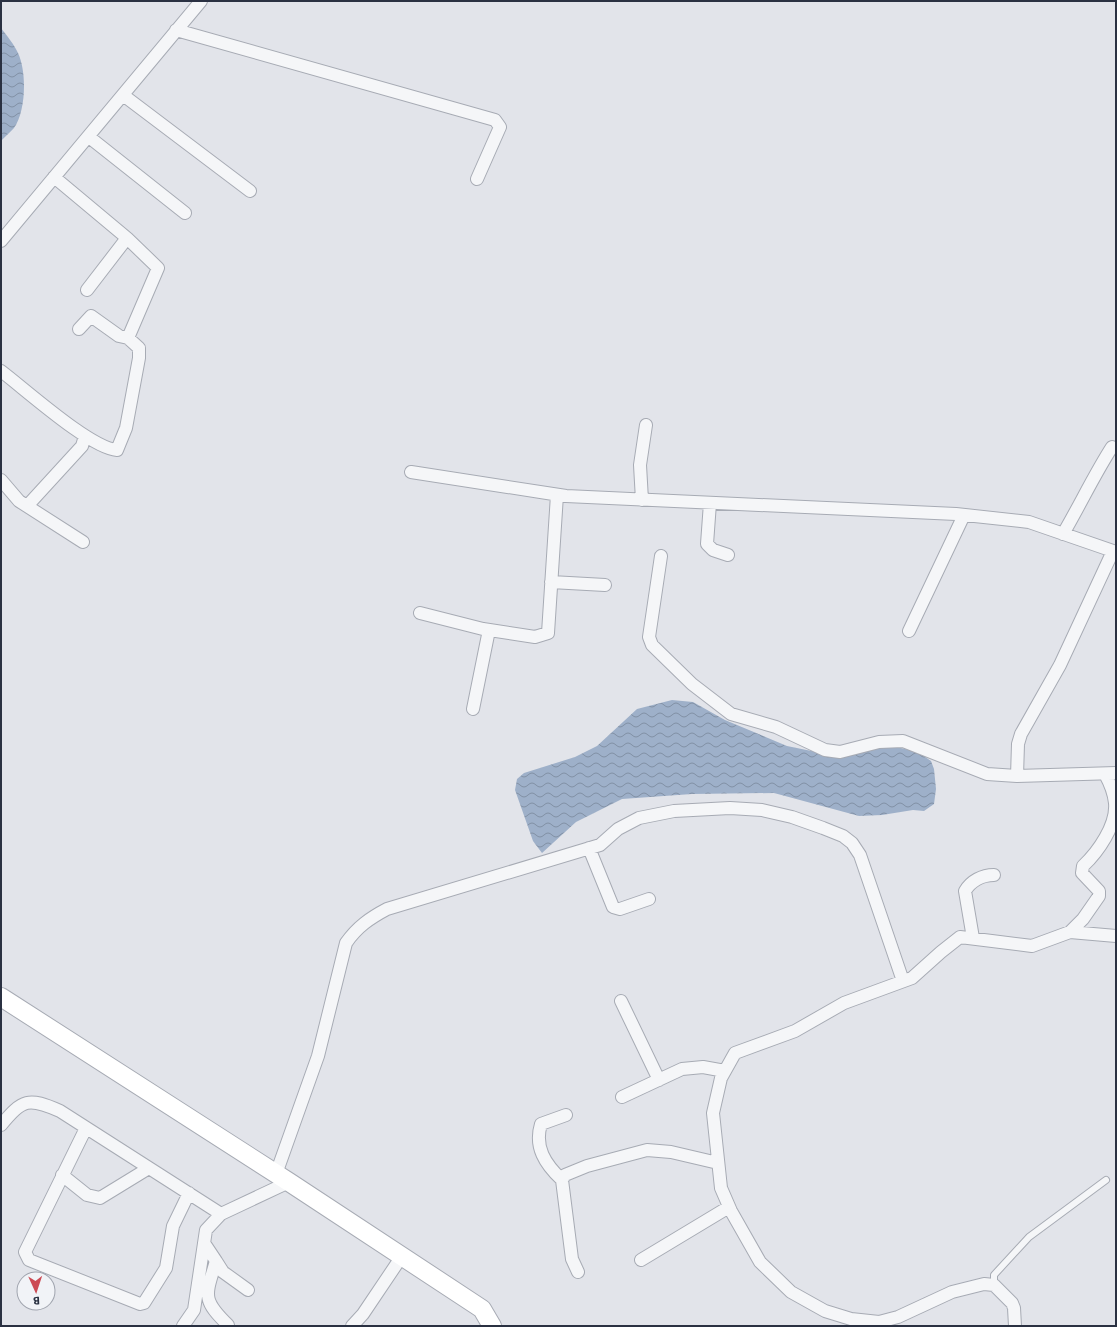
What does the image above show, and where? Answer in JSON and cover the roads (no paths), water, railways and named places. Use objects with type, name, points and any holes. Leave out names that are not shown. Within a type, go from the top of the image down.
[{"type":"main road","points":[[1,997],[283,1178],[482,1309],[492,1326]]},
{"type":"street","points":[[1,241],[201,1]]},
{"type":"street","points":[[176,30],[495,120],[500,127],[476,179]]},
{"type":"street","points":[[123,95],[250,191]]},
{"type":"street","points":[[89,137],[185,213]]},
{"type":"street","points":[[54,176],[127,238],[158,268],[128,338]]},
{"type":"street","points":[[87,290],[127,238]]},
{"type":"street","points":[[1,371],[85,436],[111,450],[117,450],[126,428],[139,358],[139,348],[128,338],[119,336],[91,316],[79,329]]},
{"type":"street","points":[[642,500],[640,465],[646,425]]},
{"type":"street","points":[[28,505],[82,446],[85,436]]},
{"type":"street","points":[[1063,534],[1086,495],[1094,475],[1112,447]]},
{"type":"street","points":[[412,472],[557,494],[642,500],[964,515],[1029,522],[1115,552],[1060,665],[1022,734],[1018,744],[1017,776]]},
{"type":"street","points":[[1,480],[20,501],[83,542]]},
{"type":"street","points":[[420,613],[488,630],[535,638],[548,632],[557,494]]},
{"type":"street","points":[[710,503],[707,544],[713,550],[728,554]]},
{"type":"street","points":[[909,632],[964,515]]},
{"type":"street","points":[[662,556],[649,637],[650,641],[692,684],[731,714],[776,727],[825,750],[834,752],[857,749],[879,742],[902,741],[987,774],[1017,776],[1110,774],[1115,804],[1114,816],[1105,835],[1091,858],[1083,866],[1082,874],[1099,891],[1099,896],[1083,918],[1070,932]]},
{"type":"street","points":[[551,582],[605,585]]},
{"type":"street","points":[[473,710],[488,630]]},
{"type":"street","points":[[183,1326],[194,1310],[206,1230],[221,1214],[283,1178],[318,1056],[346,943],[362,924],[387,909],[600,845],[618,829],[639,818],[674,810],[730,808],[762,810],[792,817],[843,836],[852,843],[860,855],[903,981]]},
{"type":"street","points":[[589,848],[613,906],[620,909],[649,899]]},
{"type":"street","points":[[973,938],[965,891],[968,885],[984,875],[994,875]]},
{"type":"street","points":[[1015,1326],[1014,1308],[1012,1303],[994,1285],[984,1284],[952,1292],[898,1317],[879,1322],[851,1319],[825,1311],[791,1292],[760,1262],[720,1188],[713,1113],[721,1078],[736,1053],[795,1030],[844,1003],[912,978],[960,937],[1032,946],[1070,932],[1116,936]]},
{"type":"street","points":[[621,1001],[659,1080]]},
{"type":"street","points":[[622,1097],[682,1069],[703,1068],[725,1071]]},
{"type":"street","points":[[1,1125],[19,1106],[26,1102],[33,1102],[60,1111],[221,1214]]},
{"type":"street","points":[[562,1180],[550,1169],[542,1156],[538,1133],[541,1124],[566,1115]]},
{"type":"street","points":[[86,1128],[25,1252],[29,1260],[140,1304],[144,1303],[166,1268],[173,1226],[189,1193]]},
{"type":"street","points":[[578,1272],[572,1259],[562,1180],[565,1175],[587,1166],[647,1150],[672,1152],[718,1163]]},
{"type":"street","points":[[62,1175],[87,1195],[100,1198],[149,1168]]},
{"type":"street","points":[[641,1260],[729,1207]]},
{"type":"street","points":[[204,1243],[223,1272],[248,1290]]},
{"type":"street","points":[[352,1326],[363,1314],[402,1256]]},
{"type":"street","points":[[216,1261],[208,1292],[210,1305],[228,1325]]},
{"type":"street","points":[[840,1326],[851,1319]]},
{"type":"lane","points":[[994,1285],[994,1275],[1029,1237],[1106,1180]]},
{"type":"water","points":[[1,28],[14,46],[21,61],[24,91],[18,121],[14,128],[1,141]]},
{"type":"water","points":[[672,700],[693,702],[725,720],[787,746],[836,756],[888,745],[918,752],[931,761],[934,769],[936,789],[934,804],[924,811],[913,810],[882,815],[859,816],[774,793],[692,794],[622,799],[576,822],[542,853],[533,841],[515,790],[517,779],[524,773],[575,757],[597,746],[637,709]]}]
